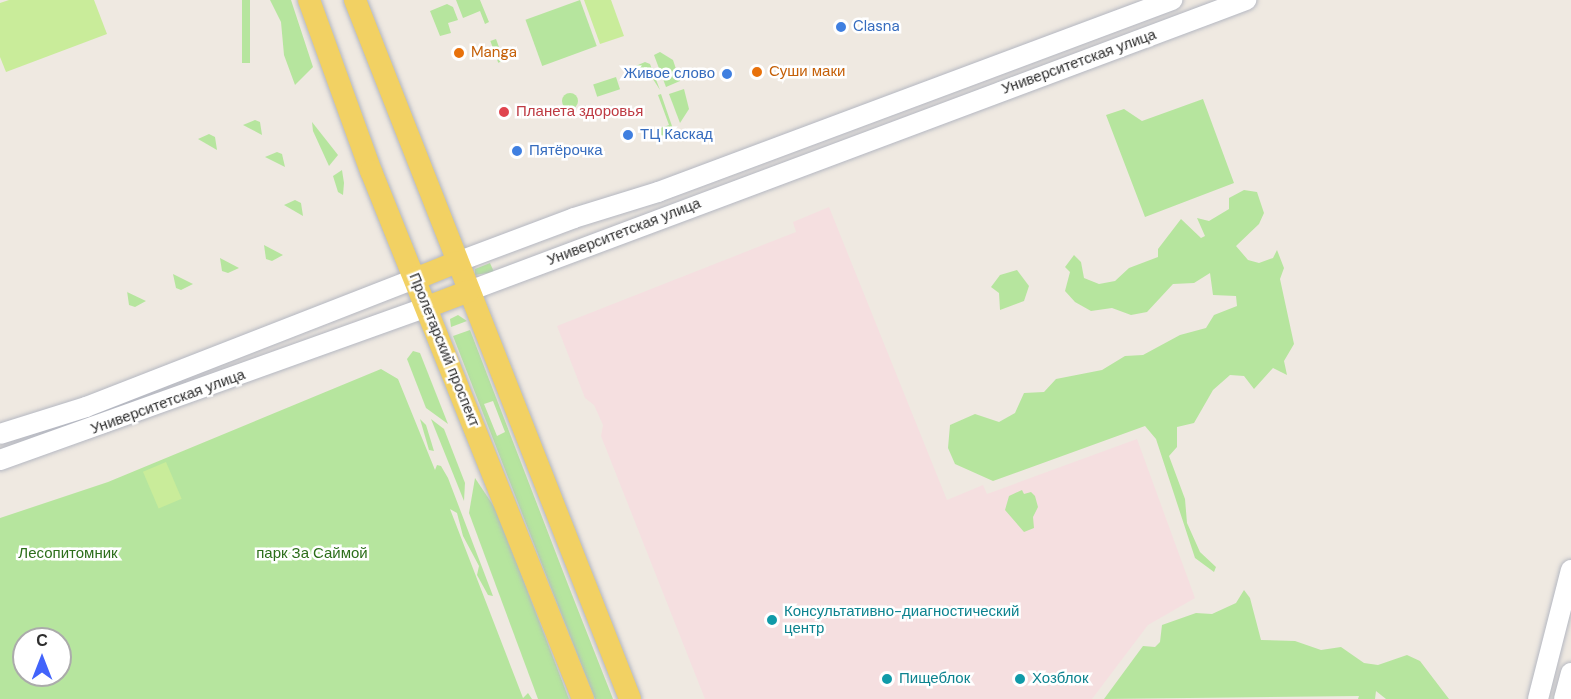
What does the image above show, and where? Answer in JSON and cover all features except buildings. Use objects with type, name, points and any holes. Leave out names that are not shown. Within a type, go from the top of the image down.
[{"type":"main road","name":"Пролетарский проспект","points":[[309,0],[370,171],[416,279],[583,699]]},
{"type":"main road","points":[[355,0],[630,699]]},
{"type":"main road","name":"Университетская улица","points":[[0,434],[86,407],[574,218],[658,192],[1172,0]]},
{"type":"main road","name":"Университетская улица","points":[[0,460],[427,307],[1246,0]]},
{"type":"main road","points":[[1538,699],[1571,570]]},
{"type":"main road","points":[[1564,699],[1571,673]]},
{"type":"shaded area","points":[[829,207],[947,500],[983,485],[987,494],[1137,439],[1195,598],[1148,625],[1092,699],[705,699],[601,436],[603,425],[594,405],[585,398],[557,326],[796,232],[793,222]]},
{"type":"green space","points":[[9,0],[94,0],[107,34],[6,72],[0,57],[0,3]]},
{"type":"green space","points":[[242,0],[250,0],[250,63],[242,63]]},
{"type":"green space","points":[[270,0],[291,0],[313,67],[295,85],[284,55],[281,22]]},
{"type":"green space","points":[[456,0],[480,0],[489,22],[485,24],[480,11],[463,18]]},
{"type":"green space","points":[[580,0],[597,46],[542,66],[525,20]]},
{"type":"green space","points":[[584,0],[611,0],[624,36],[600,44]]},
{"type":"green space","points":[[447,4],[453,7],[458,20],[448,23],[451,33],[440,36],[430,11]]},
{"type":"green space","points":[[496,39],[504,61],[498,63],[490,41]]},
{"type":"green space","points":[[660,52],[673,60],[680,81],[666,87],[654,55]]},
{"type":"green space","points":[[645,62],[650,64],[660,90],[651,76],[637,81],[631,68]]},
{"type":"green space","points":[[616,77],[620,89],[597,97],[593,84]]},
{"type":"green space","points":[[684,89],[689,109],[680,123],[669,94]]},
{"type":"green space","points":[[570,93],[576,95],[578,101],[576,107],[570,109],[564,107],[562,101],[564,95]]},
{"type":"green space","points":[[661,94],[673,129],[661,137],[658,129],[669,125],[658,95]]},
{"type":"green space","points":[[1203,99],[1234,183],[1145,217],[1106,115],[1124,109],[1142,121]]},
{"type":"green space","points":[[255,120],[260,122],[262,135],[243,125]]},
{"type":"green space","points":[[312,122],[338,155],[329,166],[313,131]]},
{"type":"green space","points":[[209,134],[215,137],[217,150],[198,139]]},
{"type":"green space","points":[[277,152],[282,154],[285,167],[265,157]]},
{"type":"green space","points":[[342,170],[343,195],[338,192],[333,176]]},
{"type":"green space","points":[[1244,190],[1257,192],[1264,213],[1259,224],[1236,246],[1248,260],[1259,263],[1273,258],[1277,250],[1284,268],[1280,279],[1294,344],[1284,361],[1287,375],[1273,368],[1254,389],[1244,376],[1230,375],[1213,390],[1194,423],[1177,427],[1177,447],[1169,456],[1185,499],[1187,523],[1200,552],[1216,567],[1214,572],[1195,558],[1156,439],[1145,426],[993,481],[955,464],[948,448],[950,425],[975,414],[999,422],[1015,413],[1024,393],[1044,392],[1056,379],[1102,370],[1125,356],[1143,355],[1180,335],[1206,328],[1214,315],[1237,306],[1236,296],[1213,295],[1210,273],[1194,283],[1173,284],[1147,312],[1131,315],[1112,308],[1091,311],[1075,302],[1065,291],[1070,272],[1065,267],[1074,255],[1081,262],[1084,278],[1099,284],[1115,281],[1129,268],[1158,257],[1158,249],[1181,219],[1201,238],[1205,236],[1197,218],[1209,221],[1229,209],[1229,198]]},
{"type":"green space","points":[[295,200],[301,203],[303,216],[284,205]]},
{"type":"green space","points":[[264,245],[283,255],[272,261],[266,259]]},
{"type":"green space","points":[[220,258],[239,268],[228,273],[222,271]]},
{"type":"green space","points":[[490,263],[494,272],[475,275],[475,269]]},
{"type":"green space","points":[[1017,270],[1029,286],[1024,301],[1000,310],[999,293],[991,287],[1000,275]]},
{"type":"green space","points":[[173,274],[193,284],[181,290],[176,288]]},
{"type":"green space","points":[[127,292],[146,301],[135,307],[129,305]]},
{"type":"green space","points":[[458,315],[467,321],[451,327],[450,319]]},
{"type":"green space","points":[[470,330],[613,699],[595,699],[453,336]],"holes":[[[493,401],[505,432],[497,436],[484,404]]]},
{"type":"green space","points":[[413,351],[420,353],[448,424],[426,408],[407,359]]},
{"type":"green space","name":"парк За Саймой","points":[[381,369],[398,379],[435,470],[437,465],[441,466],[448,478],[493,596],[488,595],[477,575],[479,566],[463,536],[457,513],[450,509],[523,698],[528,693],[532,699],[0,699],[0,518],[108,482]]},
{"type":"green space","points":[[420,419],[426,425],[434,451],[429,450]]},
{"type":"green space","points":[[431,419],[444,429],[465,483],[464,501]]},
{"type":"green space","points":[[166,462],[182,499],[159,509],[143,472]]},
{"type":"green space","points":[[475,478],[497,511],[569,699],[538,699],[469,513]]},
{"type":"green space","points":[[1022,490],[1024,494],[1031,492],[1035,496],[1038,507],[1033,517],[1034,528],[1024,532],[1005,510],[1009,496]]},
{"type":"green space","points":[[1244,590],[1250,598],[1261,640],[1295,641],[1321,650],[1341,647],[1364,663],[1378,665],[1407,655],[1420,661],[1449,699],[1386,699],[1376,691],[1375,699],[1358,699],[1359,696],[1104,699],[1143,646],[1155,647],[1160,642],[1162,625],[1196,613],[1212,614],[1236,603]]},
{"type":"place","name":"Clasna","points":[[841,27]]},
{"type":"place","name":"Manga","points":[[459,53]]},
{"type":"place","name":"Суши маки","points":[[757,72]]},
{"type":"place","name":"Живое слово","points":[[727,74]]},
{"type":"place","name":"Планета здоровья","points":[[504,112]]},
{"type":"place","name":"ТЦ Каскад","points":[[628,135]]},
{"type":"place","name":"Пятёрочка","points":[[517,151]]},
{"type":"place","name":"Консультативно-диагностический центр","points":[[772,620]]},
{"type":"place","name":"Пищеблок","points":[[887,679]]},
{"type":"place","name":"Хозблок","points":[[1020,679]]},
{"type":"park label","name":"Лесопитомник","points":[[68,554]]}]
